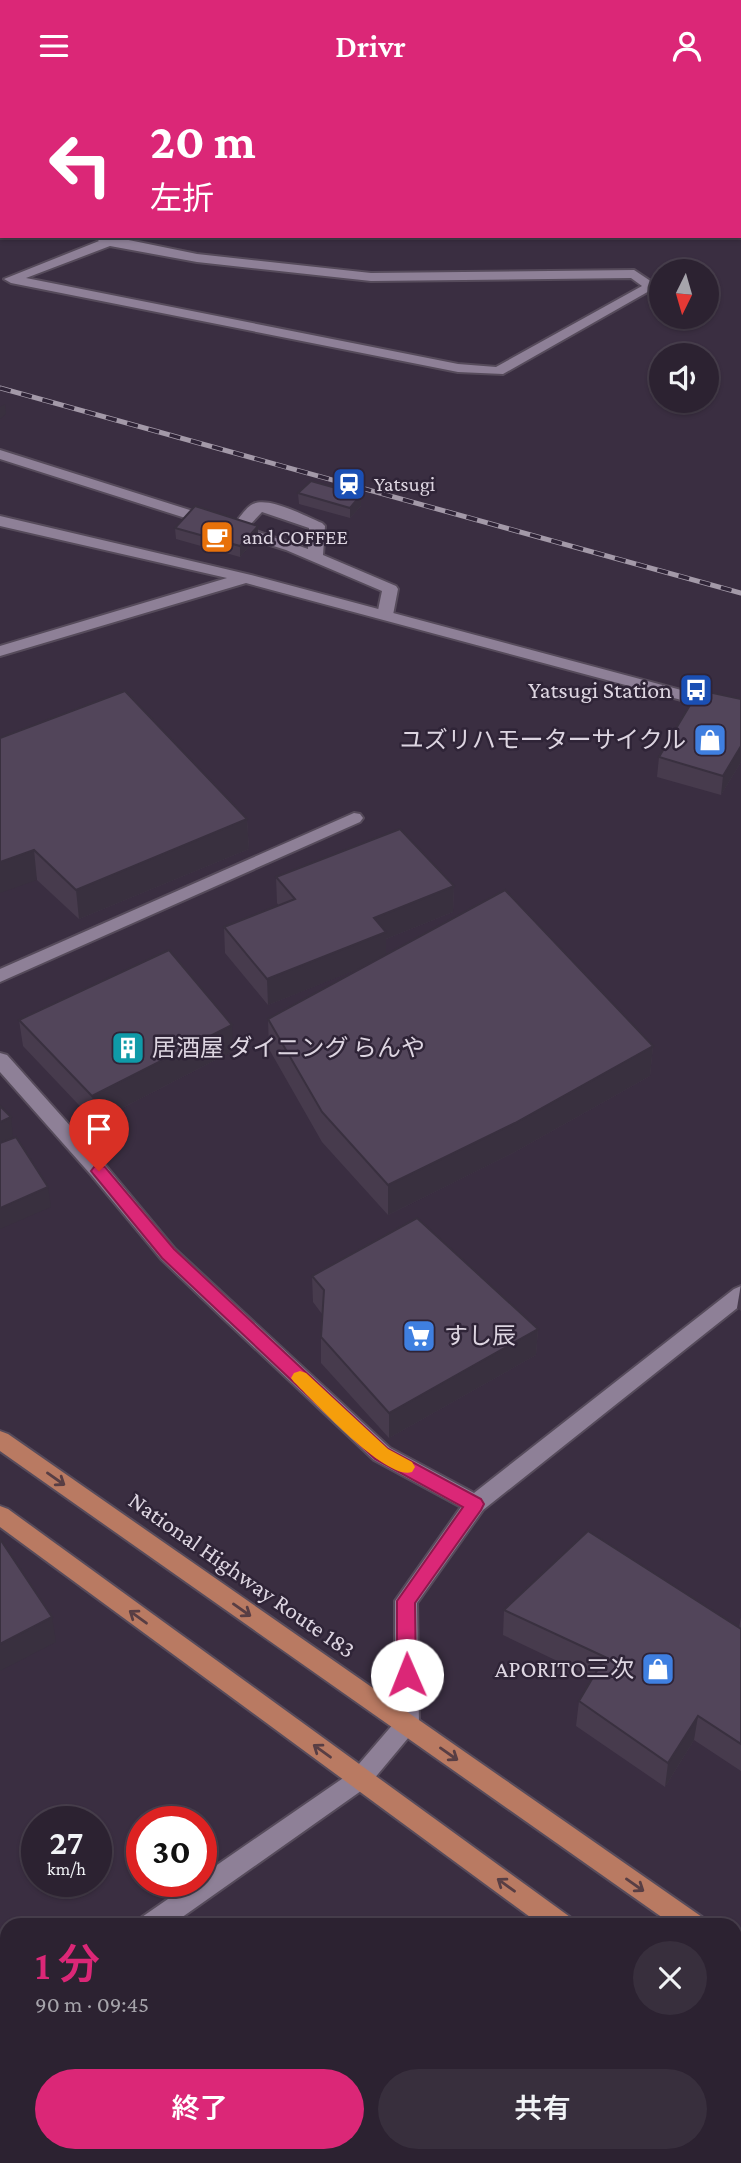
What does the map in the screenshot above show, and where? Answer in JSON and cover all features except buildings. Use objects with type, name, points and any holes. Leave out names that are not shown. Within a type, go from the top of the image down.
[{"type":"highway","name":"National Highway Route 183","points":[[0,1440],[683,1918]]},
{"type":"highway","points":[[0,1515],[551,1918]]},
{"type":"street","points":[[105,239],[197,258],[371,277],[635,274],[652,286],[498,371],[458,367],[5,279],[105,239]]},
{"type":"street","points":[[0,454],[314,557],[390,589],[385,615]]},
{"type":"street","points":[[237,530],[258,507],[270,507],[317,526],[314,557]]},
{"type":"street","points":[[0,521],[246,578],[741,711]]},
{"type":"street","points":[[0,651],[246,578]]},
{"type":"street","points":[[0,976],[354,818]]},
{"type":"street","points":[[0,1060],[99,1171],[168,1254],[382,1454],[475,1504]]},
{"type":"street","points":[[161,1918],[359,1779],[407,1725],[406,1601],[475,1504],[741,1294]]},
{"type":"railway","points":[[0,388],[741,593]]},
{"type":"slow traffic","points":[[300,1378],[382,1454],[406,1467]]},
{"type":"place","name":"Yatsugi","points":[[349,484]]},
{"type":"place","name":"and COFFEE","points":[[217,537]]},
{"type":"place","name":"Yatsugi Station","points":[[696,690]]},
{"type":"place","name":"ユズリハモーターサイクル","points":[[710,740]]},
{"type":"place","name":"居酒屋 ダイニング らんや","points":[[128,1048]]},
{"type":"place","name":"すし辰","points":[[419,1336]]},
{"type":"place","name":"APORITO三次","points":[[658,1669]]},
{"type":"route","points":[[99,1171],[168,1254],[382,1454],[475,1504],[406,1601],[407,1675]]}]
